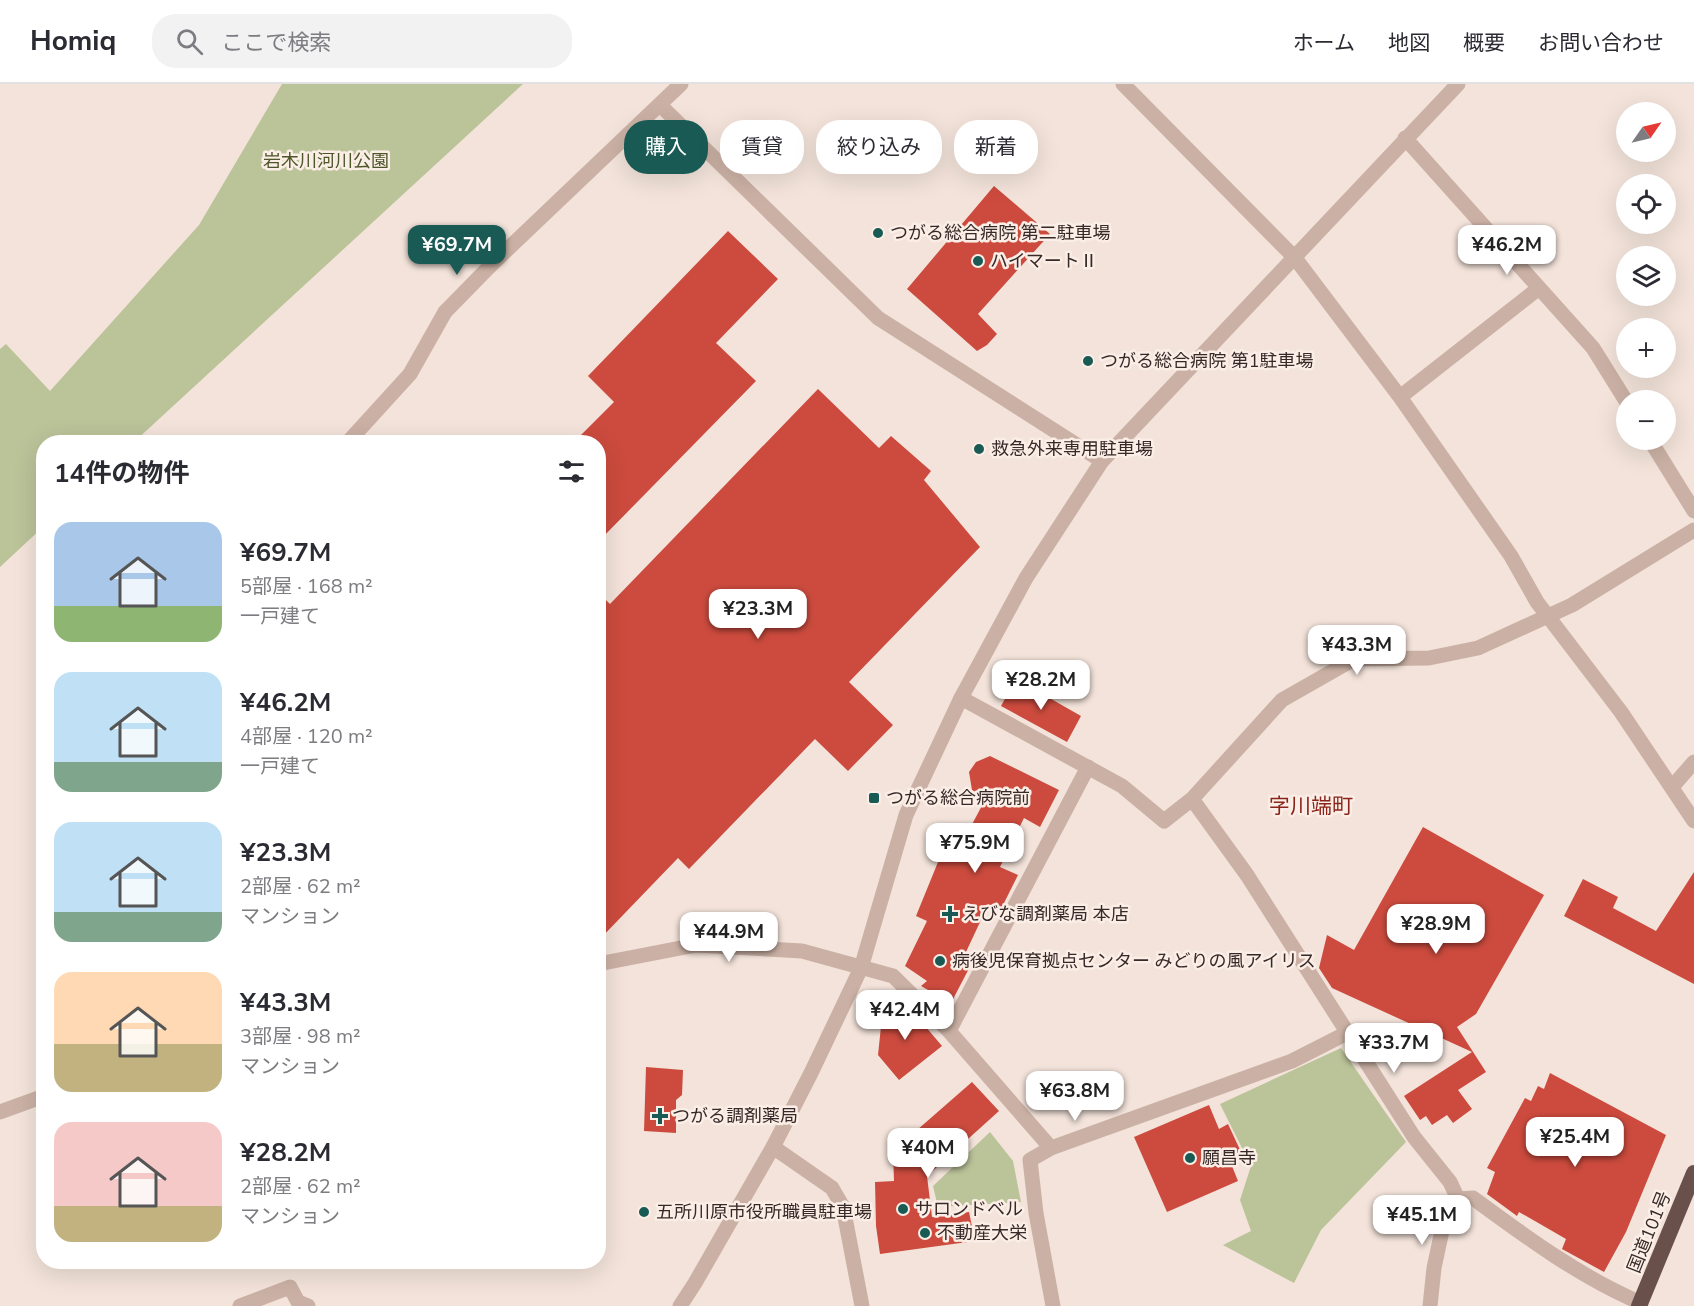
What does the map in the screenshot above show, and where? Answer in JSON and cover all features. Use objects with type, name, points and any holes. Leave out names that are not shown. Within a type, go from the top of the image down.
[{"type":"highway","name":"国道101号","points":[[1640,1305],[1694,1173]]},
{"type":"street","points":[[355,435],[389,400],[410,374],[445,312],[492,264],[681,84]]},
{"type":"street","points":[[1123,84],[1295,258],[1400,397],[1511,556],[1546,615],[1621,712],[1694,821]]},
{"type":"street","points":[[680,1306],[773,1146],[861,968],[906,815],[962,698],[1026,578],[1102,461],[1295,258],[1449,87]]},
{"type":"street","points":[[660,105],[878,318],[1102,461]]},
{"type":"street","points":[[1405,138],[1593,348],[1619,390]]},
{"type":"street","points":[[1400,397],[1539,288]]},
{"type":"street","points":[[1656,450],[1694,511]]},
{"type":"street","points":[[962,698],[1122,786],[1164,821],[1192,799],[1282,700],[1354,659],[1429,658],[1478,648],[1572,605],[1694,530]]},
{"type":"street","points":[[1672,788],[1694,762]]},
{"type":"street","points":[[949,1031],[1088,767]]},
{"type":"street","points":[[1192,799],[1247,875],[1414,1137],[1450,1182],[1458,1199]]},
{"type":"street","points":[[606,962],[696,945],[802,951],[893,976],[949,1031],[1051,1148]]},
{"type":"street","points":[[1053,1306],[1036,1213],[1030,1160],[1051,1148],[1292,1061],[1347,1033]]},
{"type":"street","points":[[0,1112],[36,1099]]},
{"type":"street","points":[[773,1146],[832,1188],[843,1207],[862,1306]]},
{"type":"street","points":[[1458,1199],[1473,1198],[1606,1288],[1640,1305]]},
{"type":"street","points":[[1430,1306],[1434,1268],[1443,1226],[1458,1199]]},
{"type":"street","points":[[240,1306],[290,1287],[298,1302],[308,1306]]},
{"type":"green space","name":"岩木川河川公園","points":[[282,84],[523,84],[142,435],[36,435],[36,534],[0,567],[0,349],[6,344],[50,391],[199,225]]},
{"type":"green space","points":[[1341,1048],[1406,1142],[1321,1230],[1294,1283],[1223,1245],[1251,1231],[1240,1200],[1251,1166],[1220,1104]]},
{"type":"green space","points":[[990,1132],[1013,1161],[1021,1202],[938,1207],[933,1186]]},
{"type":"building","name":"ハイマートⅡ","points":[[994,186],[1050,234],[978,314],[997,334],[987,345],[977,351],[907,289]]},
{"type":"building","points":[[728,231],[778,279],[716,343],[756,381],[606,534],[606,435],[581,435],[614,402],[588,376]]},
{"type":"building","points":[[818,389],[879,448],[891,436],[931,471],[924,480],[980,547],[849,682],[893,725],[848,771],[815,739],[689,869],[678,858],[606,933],[606,600],[610,604]]},
{"type":"building","points":[[1016,679],[1081,716],[1067,742],[1001,706]]},
{"type":"building","points":[[990,756],[1059,790],[1040,827],[1024,818],[1000,867],[1018,875],[1000,911],[988,905],[966,952],[975,957],[951,1003],[921,986],[927,981],[905,966],[927,921],[916,916],[947,840],[960,847],[986,798],[972,790],[969,772],[976,762]]},
{"type":"building","points":[[1423,827],[1544,895],[1476,1014],[1457,1027],[1486,1072],[1458,1090],[1472,1109],[1453,1123],[1447,1115],[1432,1125],[1426,1116],[1420,1120],[1404,1096],[1472,1052],[1332,988],[1319,968],[1327,935],[1354,950]]},
{"type":"building","points":[[1694,872],[1694,984],[1564,916],[1583,879],[1618,897],[1613,908],[1656,931]]},
{"type":"building","points":[[903,1000],[942,1046],[899,1080],[878,1055],[882,1017]]},
{"type":"building","name":"つがる調剤薬局","points":[[646,1067],[683,1070],[682,1095],[676,1100],[676,1133],[644,1131]]},
{"type":"building","points":[[1550,1073],[1666,1135],[1626,1232],[1604,1272],[1562,1249],[1566,1239],[1519,1212],[1517,1216],[1487,1194],[1495,1172],[1487,1168],[1525,1098],[1531,1101],[1538,1086],[1544,1089]]},
{"type":"building","points":[[972,1082],[999,1111],[927,1176],[932,1217],[969,1212],[975,1241],[880,1254],[876,1226],[875,1182],[894,1181],[893,1151]]},
{"type":"building","name":"願昌寺","points":[[1209,1105],[1219,1129],[1228,1124],[1242,1154],[1230,1161],[1238,1181],[1167,1212],[1134,1137]]},
{"type":"place","name":"つがる総合病院 第二駐車場","points":[[878,233]]},
{"type":"place","name":"ハイマートⅡ","points":[[978,261]]},
{"type":"place","name":"つがる総合病院 第1駐車場","points":[[1088,361]]},
{"type":"place","name":"救急外来専用駐車場","points":[[979,449]]},
{"type":"place","name":"つがる総合病院前","points":[[874,798]]},
{"type":"place","name":"えびな調剤薬局 本店","points":[[950,914]]},
{"type":"place","name":"病後児保育拠点センター みどりの風アイリス","points":[[940,961]]},
{"type":"place","name":"つがる調剤薬局","points":[[660,1116]]},
{"type":"place","name":"願昌寺","points":[[1190,1158]]},
{"type":"place","name":"サロンドベル","points":[[903,1209]]},
{"type":"place","name":"五所川原市役所職員駐車場","points":[[644,1212]]},
{"type":"place","name":"不動産大栄","points":[[925,1233]]},
{"type":"district","name":"字川端町","points":[[1311,806]]}]
